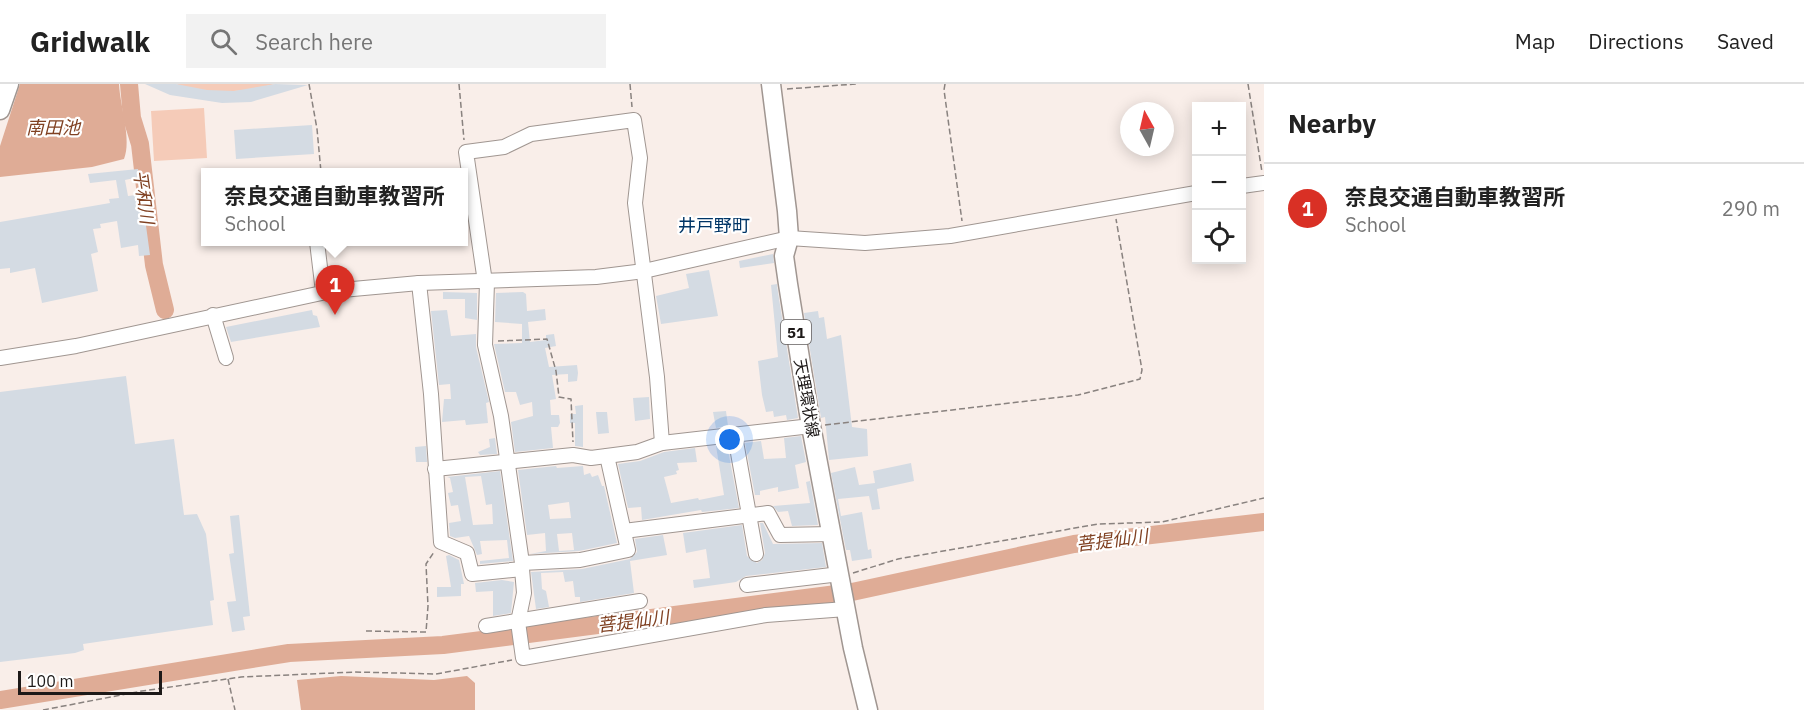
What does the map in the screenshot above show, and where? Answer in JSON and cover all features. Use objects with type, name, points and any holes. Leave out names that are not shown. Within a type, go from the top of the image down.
[{"type":"main road","points":[[0,108],[9,84]]},
{"type":"main road","name":"天理環状線","points":[[771,87],[789,238],[784,256],[811,426],[845,607],[868,710]]},
{"type":"street","points":[[662,443],[635,203],[640,158],[634,120],[531,134],[504,147],[466,152],[486,282],[485,341],[508,464],[522,566],[524,593],[518,623],[523,656],[766,615],[845,607]]},
{"type":"street","points":[[1246,184],[1263,177]]},
{"type":"street","points":[[0,358],[76,346],[323,292],[419,283],[596,277],[644,271],[789,238],[865,243],[963,234],[1192,194]]},
{"type":"street","points":[[317,246],[323,292]]},
{"type":"street","points":[[419,283],[431,394],[441,542],[467,553],[472,574],[580,560],[628,550],[607,456]]},
{"type":"street","points":[[213,315],[226,358]]},
{"type":"street","points":[[435,469],[508,464],[573,455],[591,458],[637,452],[662,443],[811,426]]},
{"type":"street","points":[[735,436],[756,554]]},
{"type":"street","points":[[624,531],[768,513],[780,535],[832,534]]},
{"type":"street","points":[[747,585],[840,576]]},
{"type":"street","points":[[486,626],[518,623],[640,601]]},
{"type":"path","points":[[309,84],[321,168]]},
{"type":"path","points":[[459,84],[466,152]]},
{"type":"path","points":[[630,84],[634,120]]},
{"type":"path","points":[[771,87],[856,84]]},
{"type":"path","points":[[945,84],[963,234]]},
{"type":"path","points":[[1248,84],[1263,177]]},
{"type":"path","points":[[811,426],[1078,395],[1140,379],[1142,370],[1114,206]]},
{"type":"path","points":[[485,341],[547,339],[559,397],[571,399],[573,455]]},
{"type":"path","points":[[840,576],[898,560],[1098,524],[1162,522],[1264,498]]},
{"type":"path","points":[[366,631],[426,632],[428,606],[426,564],[441,542]]},
{"type":"path","points":[[43,710],[142,691],[228,678],[355,672],[436,674],[523,656]]},
{"type":"path","points":[[228,678],[235,710]]},
{"type":"shaded area","points":[[176,84],[275,84],[225,92],[199,90]]},
{"type":"shaded area","points":[[204,108],[207,158],[154,161],[151,111]]},
{"type":"water","name":"南田池","points":[[20,84],[119,84],[127,142],[124,159],[92,167],[0,177],[0,146]]},
{"type":"water","points":[[341,676],[434,680],[467,676],[475,683],[475,710],[301,710],[297,680]]},
{"type":"building","points":[[145,84],[176,84],[207,90],[234,91],[275,84],[308,85],[251,102],[222,103],[170,95]]},
{"type":"building","points":[[312,125],[314,154],[236,159],[234,130]]},
{"type":"building","points":[[138,169],[139,177],[125,180],[128,196],[136,195],[139,211],[144,211],[150,255],[139,256],[138,245],[121,248],[117,221],[100,224],[101,228],[93,229],[98,252],[91,254],[98,291],[42,303],[35,268],[10,273],[10,268],[0,269],[0,222],[110,203],[109,199],[119,198],[116,180],[90,183],[88,174]]},
{"type":"building","points":[[773,254],[774,263],[740,268],[739,261]]},
{"type":"building","points":[[709,270],[718,316],[661,324],[656,296],[689,288],[686,274]]},
{"type":"building","points":[[777,284],[798,418],[787,420],[786,415],[774,417],[773,411],[766,412],[758,361],[778,357],[771,285]]},
{"type":"building","points":[[443,292],[477,293],[477,320],[465,318],[465,299],[443,299]]},
{"type":"building","points":[[523,292],[526,294],[527,311],[545,309],[546,320],[528,322],[530,342],[546,340],[546,335],[554,334],[556,346],[545,348],[549,367],[577,365],[578,373],[577,381],[568,382],[568,374],[552,375],[556,399],[550,400],[551,415],[559,415],[560,423],[558,427],[551,427],[553,448],[515,452],[511,422],[533,416],[532,402],[520,405],[516,392],[505,392],[494,344],[522,343],[522,324],[495,322],[496,293]]},
{"type":"building","points":[[312,310],[313,315],[317,316],[320,327],[231,342],[226,327]]},
{"type":"building","points":[[447,310],[451,336],[476,334],[476,347],[489,402],[486,403],[488,423],[466,425],[465,420],[442,422],[444,399],[451,399],[450,384],[439,385],[431,311]]},
{"type":"building","points":[[818,311],[819,318],[824,317],[827,339],[841,335],[852,427],[867,429],[868,456],[829,460],[825,417],[821,418],[804,313]]},
{"type":"building","points":[[126,376],[135,444],[174,439],[184,515],[197,514],[206,534],[214,600],[210,601],[213,625],[83,644],[84,650],[75,653],[0,662],[0,392]]},
{"type":"building","points":[[649,397],[650,419],[635,421],[633,398]]},
{"type":"building","points":[[583,405],[583,447],[575,446],[575,423],[570,423],[570,414],[576,414],[575,406]]},
{"type":"building","points":[[726,411],[728,426],[716,428],[713,412]]},
{"type":"building","points":[[596,412],[607,412],[609,433],[598,434]]},
{"type":"building","points":[[801,436],[806,462],[795,465],[799,488],[778,492],[778,487],[760,491],[760,495],[755,495],[745,443],[761,441],[764,459],[786,458],[784,438]]},
{"type":"building","points":[[495,438],[497,454],[480,455],[478,452],[490,447],[489,439]]},
{"type":"building","points":[[727,445],[739,508],[702,512],[701,510],[642,520],[641,507],[628,508],[618,464],[640,461],[664,452],[695,448],[697,462],[677,463],[679,470],[676,471],[677,474],[664,477],[671,503],[698,498],[699,500],[724,495],[716,446]]},
{"type":"building","points":[[426,446],[427,462],[416,462],[415,447]]},
{"type":"building","points":[[911,463],[914,481],[877,489],[880,509],[872,510],[869,496],[838,499],[841,516],[862,512],[868,550],[871,549],[872,558],[852,561],[850,550],[846,550],[831,473],[855,467],[859,485],[875,483],[873,471]]},
{"type":"building","points":[[583,466],[584,475],[590,473],[592,477],[598,475],[604,486],[617,543],[579,551],[530,554],[546,551],[545,533],[527,535],[518,470]],"holes":[[[569,502],[571,518],[550,519],[548,505]],[[572,533],[574,550],[559,551],[557,534]]]},
{"type":"building","points":[[500,471],[513,561],[480,564],[480,561],[509,558],[507,540],[480,541],[482,554],[477,555],[469,536],[455,538],[450,536],[449,523],[461,521],[458,505],[451,506],[448,493],[453,492],[450,478],[447,477]],"holes":[[[481,476],[486,505],[492,504],[493,524],[473,525],[465,477]]]},
{"type":"building","points":[[810,481],[818,525],[792,526],[788,511],[778,512],[773,506],[810,503],[806,482]]},
{"type":"building","points":[[239,515],[250,616],[243,617],[245,630],[232,632],[227,602],[236,601],[229,554],[234,553],[230,516]]},
{"type":"building","points":[[760,523],[763,523],[773,544],[822,543],[826,567],[746,576],[736,582],[694,588],[693,580],[710,578],[706,549],[686,553],[683,533],[742,525],[747,556],[757,563],[762,560],[765,553]]},
{"type":"building","points":[[663,535],[667,555],[630,561],[634,593],[580,602],[580,597],[575,597],[573,581],[565,582],[563,572],[541,573],[542,589],[546,591],[549,607],[536,609],[531,572],[582,569],[630,559],[637,552],[635,539]]},
{"type":"building","points":[[449,555],[459,560],[464,584],[461,584],[461,596],[437,597],[437,587],[451,587],[446,556]]},
{"type":"building","points":[[502,580],[514,582],[511,613],[493,616],[493,591],[476,592],[475,583]]},
{"type":"waterway","name":"平和川","points":[[129,84],[132,118],[140,144],[154,265],[165,310]]},
{"type":"waterway","name":"菩提仙川","points":[[0,700],[289,653],[443,645],[852,592],[1074,544],[1264,522]]},
{"type":"place","name":"奈良交通自動車教習所","points":[[335,315]]},
{"type":"district","name":"井戸野町","points":[[714,225]]}]
